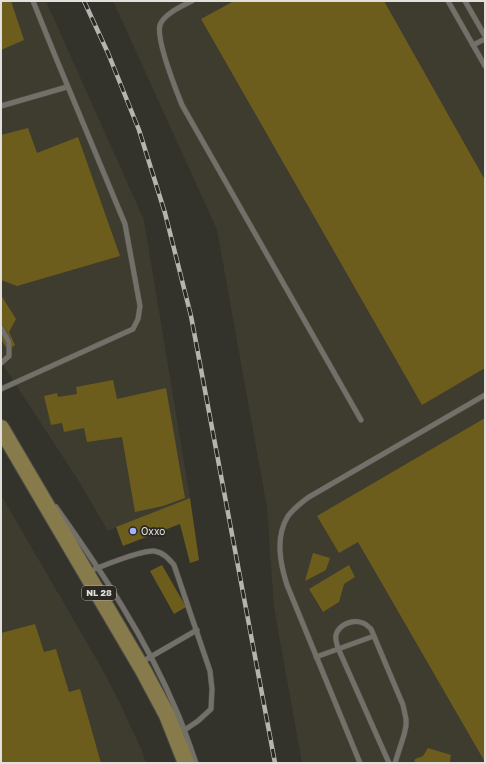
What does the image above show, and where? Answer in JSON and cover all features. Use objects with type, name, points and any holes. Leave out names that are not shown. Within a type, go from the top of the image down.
[{"type":"main road","name":"NL 28","points":[[1,428],[92,570],[145,660],[168,716],[179,732],[186,763]]},
{"type":"lane","points":[[1,389],[133,329],[138,319],[140,306],[126,224],[33,1]]},
{"type":"lane","points":[[192,1],[170,13],[164,18],[160,25],[160,33],[166,60],[182,105],[362,420]]},
{"type":"lane","points":[[448,1],[485,66]]},
{"type":"lane","points":[[464,1],[485,37],[473,45]]},
{"type":"lane","points":[[1,106],[68,87]]},
{"type":"lane","points":[[1,328],[9,342],[9,356],[1,363]]},
{"type":"lane","points":[[360,763],[287,585],[282,569],[280,552],[282,527],[289,515],[298,505],[321,489],[485,395]]},
{"type":"lane","points":[[18,456],[47,494]]},
{"type":"lane","points":[[51,500],[92,570],[140,553],[153,551],[166,556],[174,565],[210,671],[212,689],[210,708],[198,721],[179,732],[196,763]]},
{"type":"lane","points":[[389,763],[336,641],[336,635],[339,630],[348,623],[354,621],[362,622],[371,629],[403,705],[406,726],[395,763]]},
{"type":"lane","points":[[145,660],[197,630]]},
{"type":"lane","points":[[316,657],[374,636]]},
{"type":"shaded area","points":[[1,1],[46,1],[144,220],[190,498],[108,531],[78,480],[1,362]]},
{"type":"shaded area","points":[[113,1],[485,1],[485,763],[302,763],[274,608],[267,508],[217,230]]},
{"type":"shaded area","points":[[1,495],[100,665],[118,699],[146,763],[1,763]]},
{"type":"building","points":[[1,1],[11,1],[24,40],[1,50]]},
{"type":"building","points":[[234,1],[384,1],[485,180],[485,368],[422,405],[201,19]]},
{"type":"building","points":[[28,128],[37,153],[78,137],[120,256],[17,286],[1,280],[1,135]]},
{"type":"building","points":[[1,295],[16,319],[9,332],[15,345],[8,351],[1,339]]},
{"type":"building","points":[[113,380],[117,399],[166,388],[185,498],[163,506],[135,512],[122,437],[87,442],[84,428],[64,432],[62,423],[51,425],[44,396],[57,393],[58,397],[77,394],[76,387]]},
{"type":"building","points":[[485,418],[485,762],[358,542],[339,553],[317,516]]},
{"type":"building","points":[[190,498],[199,560],[190,563],[180,524],[123,546],[116,527]]},
{"type":"building","points":[[313,553],[330,558],[326,570],[305,581]]},
{"type":"building","points":[[162,565],[186,607],[174,614],[150,571]]},
{"type":"building","points":[[349,565],[355,577],[344,584],[339,602],[323,612],[309,589]]},
{"type":"building","points":[[35,624],[44,652],[56,649],[69,692],[80,689],[101,763],[1,763],[1,633]]},
{"type":"building","points":[[428,748],[451,755],[450,761],[452,763],[414,763],[415,759],[423,756]]},
{"type":"railway","points":[[84,1],[108,53],[139,130],[165,213],[191,316],[275,763]]},
{"type":"place","name":"Oxxo","points":[[133,531]]}]
